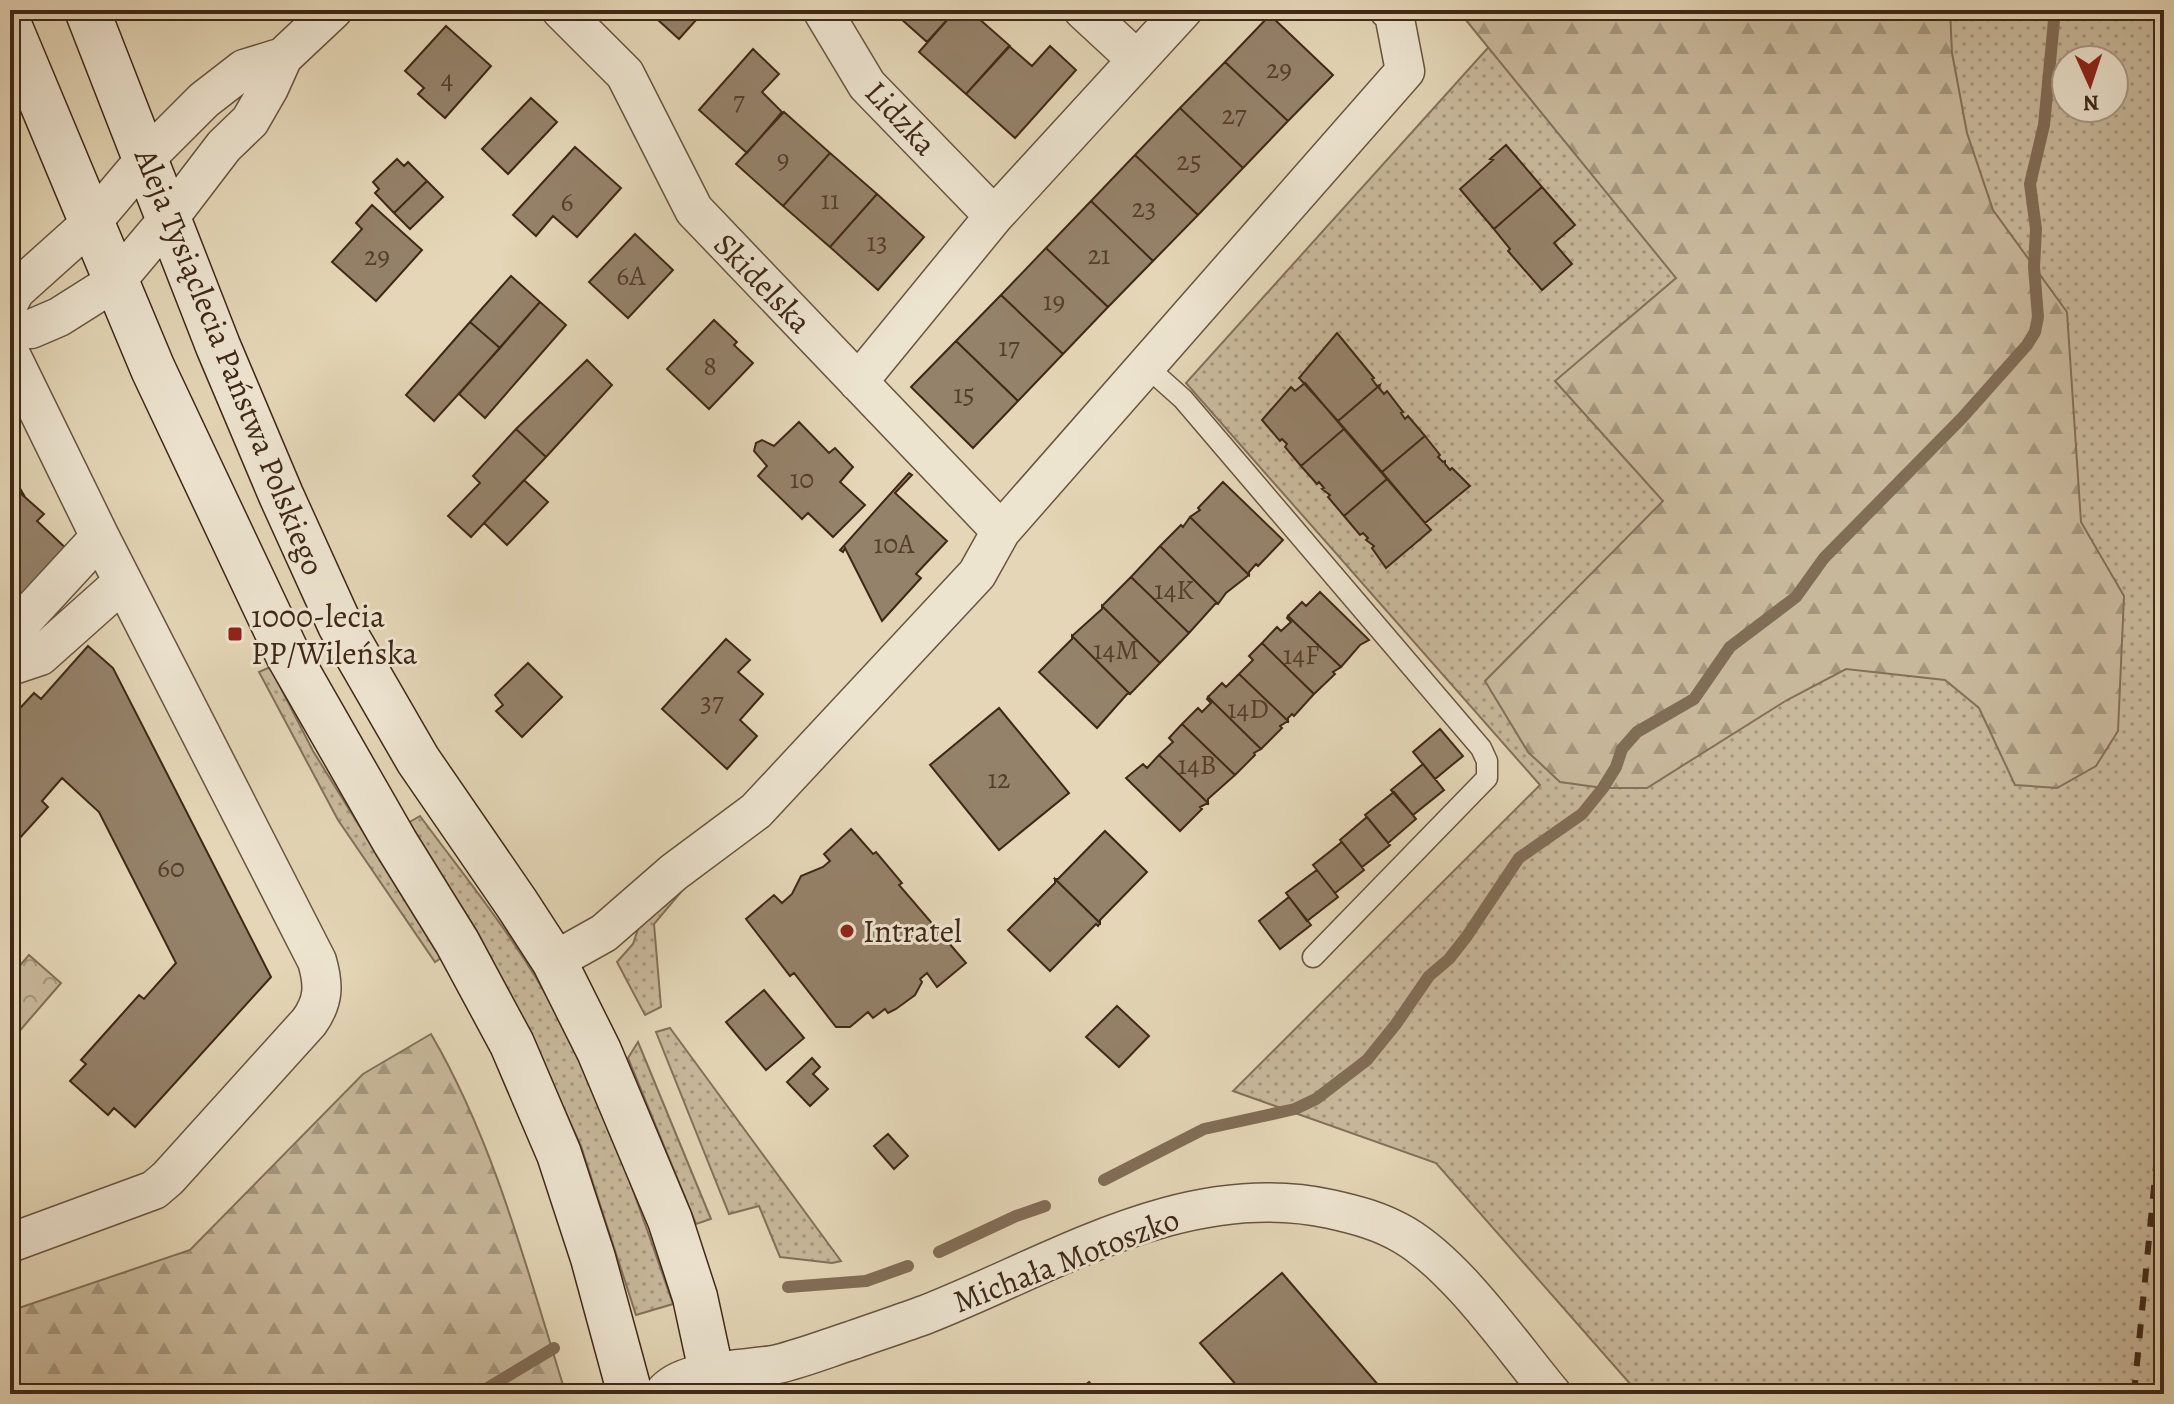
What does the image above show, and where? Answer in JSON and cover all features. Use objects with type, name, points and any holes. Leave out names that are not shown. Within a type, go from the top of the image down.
[{"type":"main road","name":"Aleja Tysiąclecia Państwa Polskiego","points":[[87,10],[218,346],[340,625],[418,760],[554,961],[599,1051],[670,1220],[695,1297],[715,1383]]},
{"type":"main road","name":"Aleja Tysiąclecia Państwa Polskiego","points":[[10,27],[153,369],[288,655],[395,842],[457,942],[512,1044],[559,1154],[593,1258],[630,1394]]},
{"type":"street","points":[[10,328],[31,329],[59,317],[116,281],[224,146],[250,121],[283,57],[333,10]]},
{"type":"street","name":"Skidelska","points":[[561,10],[625,74],[694,210],[1001,531]]},
{"type":"street","name":"Lidzka","points":[[822,10],[867,85],[994,216]]},
{"type":"street","points":[[1083,10],[1137,60]]},
{"type":"street","points":[[858,382],[994,216],[1183,10]]},
{"type":"street","points":[[554,961],[604,933],[674,872],[756,811],[977,574],[1001,531],[1405,71],[1394,14],[1389,10]]},
{"type":"street","points":[[10,301],[15,291],[92,222],[146,158],[222,85],[244,69],[283,57]]},
{"type":"street","points":[[10,353],[100,537],[317,961],[322,980],[322,996],[309,1022],[154,1190],[10,1243]]},
{"type":"street","points":[[10,643],[17,627],[100,537]]},
{"type":"street","points":[[10,666],[40,656],[123,582]]},
{"type":"street","name":"Michała Motoszko","points":[[663,1394],[667,1388],[691,1377],[715,1383],[927,1314],[1143,1222],[1223,1204],[1273,1202],[1315,1206],[1372,1218],[1406,1236],[1451,1273],[1552,1394]]},
{"type":"lane","points":[[1146,366],[1183,399],[1481,748],[1487,761],[1487,778],[1313,957]]},
{"type":"green space","points":[[1463,10],[1950,10],[1952,53],[1967,133],[1993,210],[2067,312],[2081,522],[2124,596],[2118,731],[2096,766],[2057,788],[2015,785],[1979,708],[1945,680],[1846,669],[1787,700],[1647,788],[1603,788],[1560,782],[1528,752],[1485,681],[1663,501],[1555,381],[1676,278],[1461,14]]},
{"type":"green space","points":[[1522,10],[2164,10],[2164,1394],[1639,1394],[1436,1163],[1233,1091],[1540,785],[1186,383]]},
{"type":"green space","points":[[270,667],[313,751],[441,958],[435,962],[338,820],[259,672]]},
{"type":"green space","points":[[420,816],[510,938],[558,1016],[607,1122],[673,1304],[636,1315],[581,1146],[531,1036],[478,933],[408,823]]},
{"type":"green space","points":[[686,886],[654,924],[661,1007],[645,1015],[617,962],[633,944],[638,929]]},
{"type":"green space","points":[[29,955],[61,983],[10,1042],[10,977]]},
{"type":"green space","points":[[670,1028],[841,1261],[832,1263],[780,1257],[759,1206],[729,1214],[656,1032]]},
{"type":"green space","points":[[431,1034],[491,1161],[563,1385],[539,1394],[10,1394],[10,1311],[190,1250],[363,1074]]},
{"type":"green space","points":[[638,1042],[711,1219],[696,1224],[628,1058]]},
{"type":"building","points":[[647,10],[705,10],[679,39]]},
{"type":"building","points":[[891,10],[956,10],[927,42]]},
{"type":"building","points":[[956,10],[969,10],[1010,46],[966,94],[919,52]]},
{"type":"building","points":[[1270,15],[1333,75],[1288,121],[1225,62]]},
{"type":"building","points":[[446,26],[491,66],[445,118],[418,94],[424,88],[405,71]]},
{"type":"building","points":[[1009,46],[1032,66],[1050,46],[1076,70],[1015,138],[966,94]]},
{"type":"building","points":[[753,49],[779,74],[762,92],[782,112],[747,153],[699,110]]},
{"type":"building","points":[[1225,62],[1288,121],[1243,168],[1180,108]]},
{"type":"building","points":[[531,98],[557,122],[508,174],[482,149]]},
{"type":"building","points":[[1180,108],[1243,168],[1198,215],[1135,155]]},
{"type":"building","points":[[784,112],[830,153],[783,206],[736,164]]},
{"type":"building","points":[[1506,145],[1542,187],[1494,229],[1460,189]]},
{"type":"building","points":[[575,147],[621,188],[577,237],[553,216],[536,236],[513,215]]},
{"type":"building","points":[[830,153],[877,194],[830,247],[783,206]]},
{"type":"building","points":[[1135,155],[1198,215],[1153,261],[1091,201]]},
{"type":"building","points":[[397,159],[404,166],[408,162],[427,181],[394,213],[375,193],[379,189],[373,182]]},
{"type":"building","points":[[427,181],[443,197],[410,229],[394,213]]},
{"type":"building","points":[[1542,187],[1575,225],[1554,243],[1572,264],[1542,290],[1508,251],[1510,249],[1494,229]]},
{"type":"building","points":[[877,194],[924,237],[878,290],[830,247]]},
{"type":"building","points":[[1091,201],[1153,261],[1108,307],[1046,248]]},
{"type":"building","points":[[372,205],[422,250],[376,301],[332,262],[362,229],[356,223]]},
{"type":"building","points":[[635,234],[673,270],[628,318],[589,282]]},
{"type":"building","points":[[1046,248],[1108,307],[1063,354],[1001,295]]},
{"type":"building","points":[[511,276],[540,302],[500,348],[470,322]]},
{"type":"building","points":[[1001,295],[1063,354],[1018,401],[956,341]]},
{"type":"building","points":[[540,302],[566,325],[485,418],[459,394]]},
{"type":"building","points":[[714,320],[753,363],[709,409],[667,369]]},
{"type":"building","points":[[470,322],[500,348],[434,421],[406,395]]},
{"type":"building","points":[[1337,333],[1374,378],[1377,386],[1380,385],[1338,421],[1299,378]]},
{"type":"building","points":[[956,341],[1018,401],[973,448],[911,387]]},
{"type":"building","points":[[587,360],[612,385],[546,457],[516,429]]},
{"type":"building","points":[[1305,383],[1344,429],[1301,466],[1285,447],[1287,444],[1282,439],[1280,441],[1262,420],[1291,387],[1295,391]]},
{"type":"building","points":[[1380,385],[1379,388],[1384,394],[1387,391],[1405,419],[1408,416],[1425,436],[1382,472],[1338,421]]},
{"type":"building","points":[[799,422],[829,453],[835,448],[853,467],[840,482],[865,505],[833,537],[808,513],[802,519],[758,476],[767,466],[754,451],[756,443],[762,440],[774,446]]},
{"type":"building","points":[[516,429],[546,457],[471,537],[448,516],[480,483],[473,476]]},
{"type":"building","points":[[1344,429],[1387,479],[1344,516],[1319,482],[1317,484],[1301,466]]},
{"type":"building","points":[[1425,436],[1440,455],[1438,457],[1470,486],[1425,523],[1382,472]]},
{"type":"building","points":[[10,471],[25,497],[10,484]]},
{"type":"building","points":[[909,473],[912,475],[895,493],[947,541],[916,574],[921,578],[882,621],[845,548],[843,552],[840,550]]},
{"type":"building","points":[[1387,479],[1431,530],[1386,568],[1372,548],[1374,546],[1366,540],[1368,538],[1363,533],[1360,535],[1344,516]]},
{"type":"building","points":[[524,480],[548,502],[507,545],[484,523]]},
{"type":"building","points":[[1223,482],[1283,540],[1258,566],[1256,564],[1249,575],[1190,517],[1200,510],[1198,508]]},
{"type":"building","points":[[10,484],[44,514],[37,521],[71,553],[10,617]]},
{"type":"building","points":[[1190,517],[1249,575],[1226,593],[1218,604],[1160,546]]},
{"type":"building","points":[[1160,546],[1218,604],[1189,633],[1131,577]]},
{"type":"building","points":[[1131,577],[1189,633],[1160,663],[1102,606]]},
{"type":"building","points":[[1320,592],[1369,640],[1360,645],[1341,667],[1288,616],[1302,602],[1306,606]]},
{"type":"building","points":[[1102,606],[1160,663],[1130,694],[1072,636]]},
{"type":"building","points":[[1288,616],[1341,667],[1314,694],[1262,643],[1277,627],[1281,631],[1291,622]]},
{"type":"building","points":[[1072,636],[1130,694],[1097,728],[1039,672]]},
{"type":"building","points":[[726,639],[750,660],[738,672],[763,694],[740,720],[757,736],[727,769],[662,709]]},
{"type":"building","points":[[1262,643],[1314,694],[1288,721],[1239,674],[1253,660],[1249,656]]},
{"type":"building","points":[[88,646],[113,668],[271,977],[135,1127],[114,1108],[108,1115],[70,1081],[86,1064],[81,1060],[139,995],[144,999],[176,963],[99,812],[62,778],[42,801],[48,807],[18,840],[13,835],[10,837],[10,719],[34,693],[41,699]]},
{"type":"building","points":[[528,663],[562,697],[522,737],[496,711],[503,705],[495,695]]},
{"type":"building","points":[[1239,674],[1288,721],[1261,749],[1208,697],[1222,683],[1226,687]]},
{"type":"building","points":[[1208,697],[1261,749],[1235,775],[1182,724],[1198,708],[1202,712],[1211,703]]},
{"type":"building","points":[[999,708],[1069,793],[999,850],[930,765]]},
{"type":"building","points":[[1182,724],[1235,775],[1208,799],[1208,803],[1159,755],[1173,742],[1169,738]]},
{"type":"building","points":[[1440,729],[1463,756],[1435,779],[1413,752]]},
{"type":"building","points":[[1159,755],[1208,803],[1200,807],[1202,809],[1180,831],[1126,778],[1143,764],[1147,768]]},
{"type":"building","points":[[1423,764],[1444,790],[1413,815],[1391,790]]},
{"type":"building","points":[[1394,792],[1416,819],[1388,843],[1365,815]]},
{"type":"building","points":[[1367,817],[1390,845],[1362,867],[1340,840]]},
{"type":"building","name":"Intratel","points":[[851,829],[873,854],[876,852],[902,883],[899,885],[966,963],[937,987],[927,973],[920,979],[922,982],[915,995],[888,1013],[885,1009],[873,1018],[868,1012],[850,1027],[836,1027],[794,973],[790,976],[746,919],[774,895],[782,903],[792,894],[801,876],[830,861],[824,854]]},
{"type":"building","points":[[1105,831],[1147,872],[1100,923],[1055,879]]},
{"type":"building","points":[[1342,842],[1364,870],[1335,893],[1313,865]]},
{"type":"building","points":[[1317,870],[1338,897],[1307,921],[1286,893]]},
{"type":"building","points":[[1055,879],[1100,923],[1050,971],[1008,930],[1055,883]]},
{"type":"building","points":[[1289,897],[1311,925],[1280,949],[1259,921]]},
{"type":"building","points":[[764,990],[804,1038],[766,1070],[726,1022]]},
{"type":"building","points":[[1117,1006],[1149,1036],[1119,1067],[1086,1037]]},
{"type":"building","points":[[812,1058],[820,1067],[813,1074],[828,1089],[810,1106],[787,1082]]},
{"type":"building","points":[[888,1134],[908,1156],[894,1169],[874,1146]]},
{"type":"building","points":[[1282,1273],[1386,1394],[1244,1394],[1200,1343]]},
{"type":"building","points":[[1089,1382],[1099,1394],[1073,1394]]},
{"type":"waterway","points":[[1104,1180],[1204,1129],[1295,1109],[1316,1099],[1367,1060],[1429,976],[1449,959],[1467,936],[1519,858],[1582,814],[1616,767],[1622,749],[1637,732],[1694,699],[1730,647],[1796,597],[1824,558],[1962,418],[2027,345],[2035,332],[2038,317],[2034,267],[2036,229],[2030,184],[2044,125],[2055,10]]},
{"type":"waterway","points":[[939,1252],[1045,1206]]},
{"type":"waterway","points":[[788,1287],[866,1281],[908,1266]]},
{"type":"waterway","points":[[478,1394],[554,1348]]},
{"type":"railway","points":[[2134,1394],[2164,1084]]},
{"type":"place","name":"1000-lecia PP/Wileńska","points":[[235,634]]},
{"type":"place","name":"Intratel","points":[[847,931]]}]
